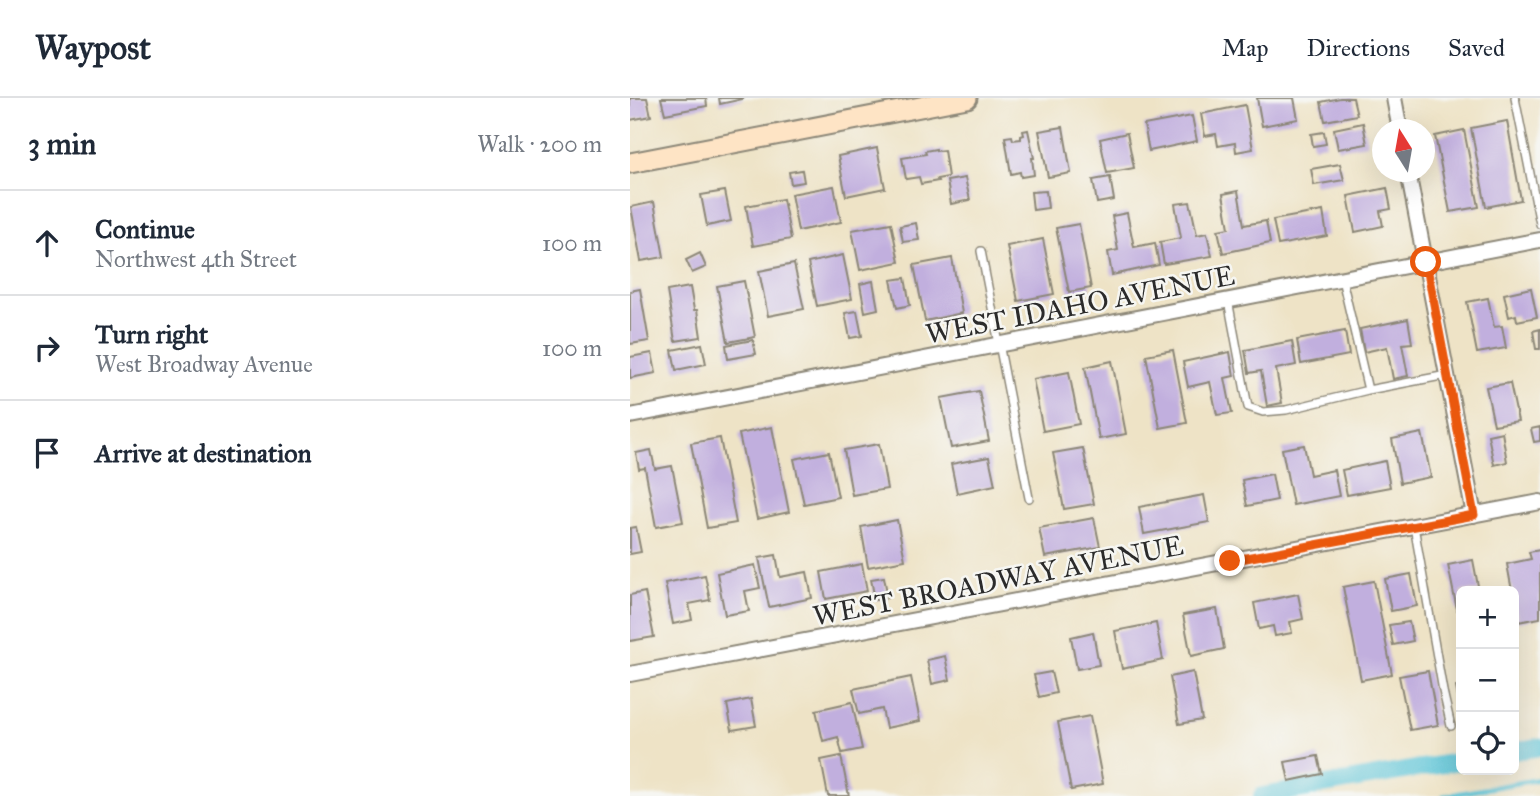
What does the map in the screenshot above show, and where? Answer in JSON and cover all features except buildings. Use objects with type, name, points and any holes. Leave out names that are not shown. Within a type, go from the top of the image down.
[{"type":"street","points":[[630,163],[967,98]]},
{"type":"street","points":[[1394,98],[1398,119]]},
{"type":"street","points":[[1410,182],[1474,515]]},
{"type":"street","name":"WEST IDAHO AVENUE","points":[[630,416],[1540,240]]},
{"type":"street","name":"WEST BROADWAY AVENUE","points":[[630,674],[1540,502]]},
{"type":"lane","points":[[1515,98],[1540,224]]},
{"type":"lane","points":[[981,251],[1029,498]]},
{"type":"lane","points":[[1342,279],[1368,390]]},
{"type":"lane","points":[[1228,300],[1248,407],[1263,412],[1286,410],[1368,390],[1447,375]]},
{"type":"lane","points":[[1414,526],[1451,726]]},
{"type":"waterway","points":[[1519,750],[1540,747]]},
{"type":"waterway","points":[[1262,796],[1456,762]]},
{"type":"waterway","points":[[1444,796],[1540,779]]},
{"type":"route","points":[[1230,561],[1474,515],[1426,262]]}]
